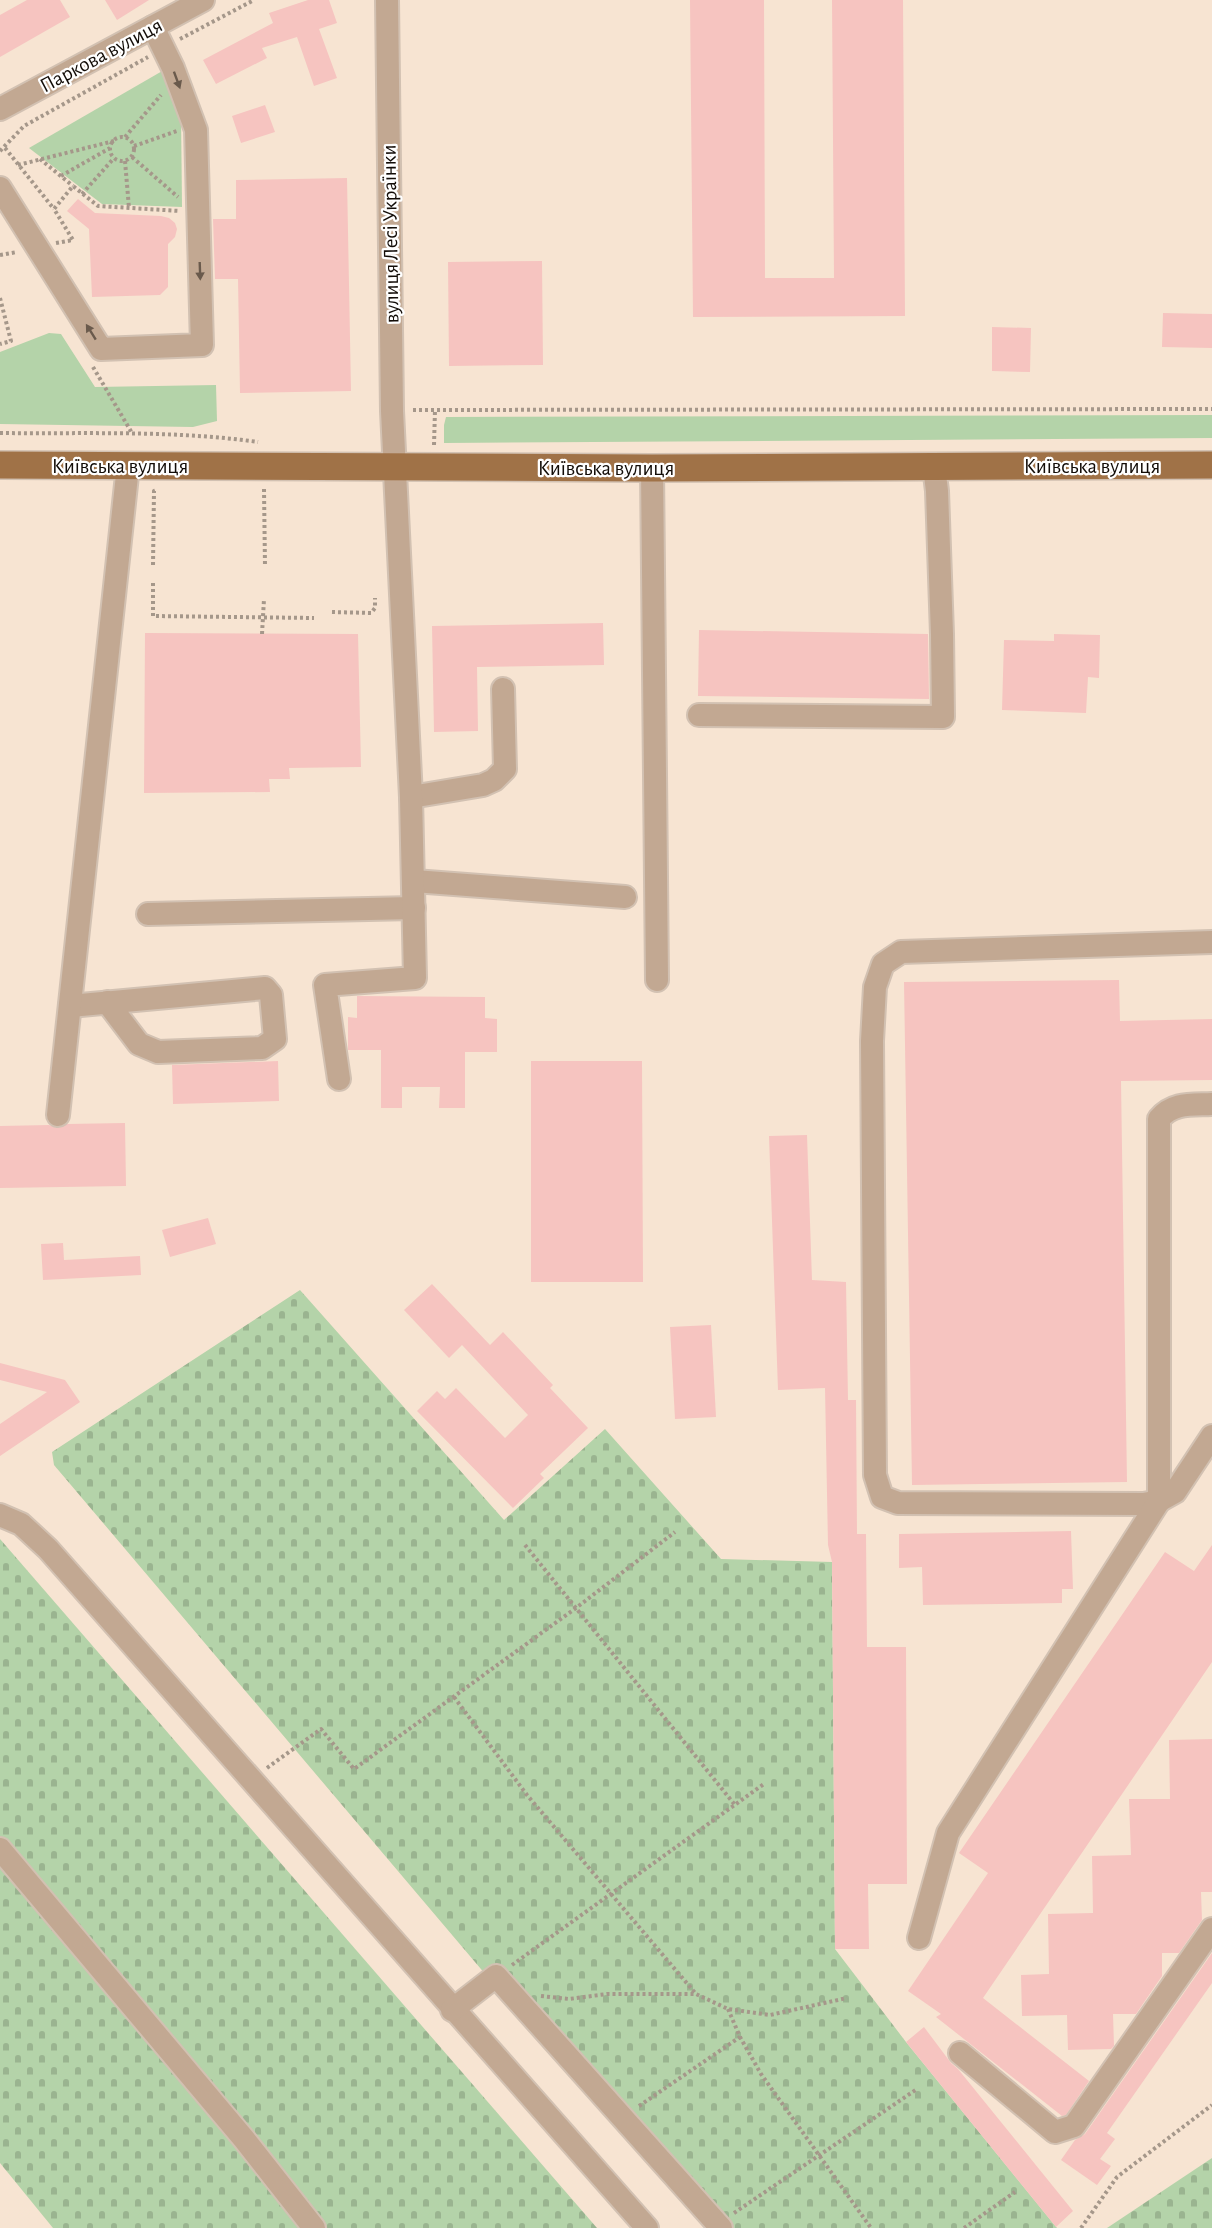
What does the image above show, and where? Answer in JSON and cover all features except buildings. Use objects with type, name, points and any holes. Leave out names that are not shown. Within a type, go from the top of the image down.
[{"type":"main road","name":"Київська вулиця","points":[[0,465],[652,468],[1212,465]]},
{"type":"street","name":"Паркова вулиця","points":[[0,109],[203,0]]},
{"type":"street","name":"вулиця Лесі Українки","points":[[339,1079],[325,985],[415,978],[411,797],[392,411],[387,0]]},
{"type":"street","points":[[0,188],[101,349],[202,345],[196,130],[164,48],[153,27]]},
{"type":"street","points":[[58,1115],[128,466]]},
{"type":"street","points":[[699,715],[943,717],[937,491],[934,467]]},
{"type":"street","points":[[652,468],[657,980]]},
{"type":"street","points":[[411,797],[483,785],[494,780],[504,769],[503,689]]},
{"type":"street","points":[[414,881],[625,897]]},
{"type":"street","points":[[148,914],[414,908]]},
{"type":"street","points":[[1212,942],[901,952],[883,964],[875,987],[872,1041],[875,1475],[882,1497],[898,1503],[1144,1504],[1159,1501],[1175,1492],[1212,1436]]},
{"type":"street","points":[[70,1006],[107,1002],[265,988],[271,995],[275,1038],[262,1048],[158,1052],[140,1044],[107,1002]]},
{"type":"street","points":[[919,1938],[948,1833],[1159,1501],[1159,1119],[1167,1110],[1177,1106],[1212,1104]]},
{"type":"street","points":[[0,1515],[21,1524],[48,1549],[253,1779],[452,2010],[647,2228]]},
{"type":"street","points":[[0,1849],[244,2139],[314,2228]]},
{"type":"street","points":[[960,2054],[1055,2132],[1074,2126],[1212,1929]]},
{"type":"street","points":[[452,2010],[496,1976],[719,2226]]},
{"type":"path","points":[[73,240],[54,209],[18,165],[2,150],[24,126],[254,0]]},
{"type":"path","points":[[18,165],[125,137],[164,92]]},
{"type":"path","points":[[134,146],[184,129]]},
{"type":"path","points":[[125,137],[134,146]]},
{"type":"path","points":[[61,176],[110,147],[114,141]]},
{"type":"path","points":[[114,158],[125,161],[132,157],[134,146]]},
{"type":"path","points":[[110,147],[114,158]]},
{"type":"path","points":[[132,157],[186,203]]},
{"type":"path","points":[[82,194],[114,158]]},
{"type":"path","points":[[40,159],[98,206],[186,211]]},
{"type":"path","points":[[125,161],[129,208]]},
{"type":"path","points":[[54,209],[73,186]]},
{"type":"path","points":[[0,298],[12,341],[0,344]]},
{"type":"path","points":[[87,357],[132,434]]},
{"type":"path","points":[[392,411],[1212,409]]},
{"type":"path","points":[[434,445],[435,410]]},
{"type":"path","points":[[0,434],[222,437],[267,443]]},
{"type":"path","points":[[264,486],[265,566]]},
{"type":"path","points":[[153,565],[154,491]]},
{"type":"path","points":[[153,584],[153,616],[314,618]]},
{"type":"path","points":[[332,612],[371,613],[375,608],[375,598]]},
{"type":"path","points":[[262,634],[264,599]]},
{"type":"path","points":[[253,1779],[321,1729],[354,1769],[576,1608],[675,1532]]},
{"type":"path","points":[[525,1545],[735,1805]]},
{"type":"path","points":[[454,1697],[527,1795],[696,1994]]},
{"type":"path","points":[[496,1976],[764,1784]]},
{"type":"path","points":[[535,1995],[569,1999],[607,1994],[696,1994],[728,2008],[770,2015],[847,1998]]},
{"type":"path","points":[[728,2008],[740,2037],[761,2074],[871,2228]]},
{"type":"path","points":[[622,2118],[740,2037]]},
{"type":"path","points":[[719,2226],[916,2089]]},
{"type":"path","points":[[1081,2228],[1118,2177],[1212,2105]]},
{"type":"path","points":[[964,2228],[1015,2192]]},
{"type":"green space","points":[[164,70],[181,114],[182,207],[102,204],[29,148]]},
{"type":"green space","points":[[49,333],[61,334],[95,387],[216,385],[217,421],[193,427],[0,424],[0,352]]},
{"type":"green space","points":[[1212,415],[1212,438],[444,443],[446,417]]},
{"type":"green space","points":[[300,1290],[504,1520],[605,1429],[721,1559],[832,1562],[835,1949],[906,2042],[1057,2228],[711,2228],[497,1988],[54,1465],[52,1452]]},
{"type":"green space","points":[[0,1539],[597,2228],[53,2228],[0,2163]]},
{"type":"green space","points":[[1212,2158],[1212,2228],[1107,2228]]}]
